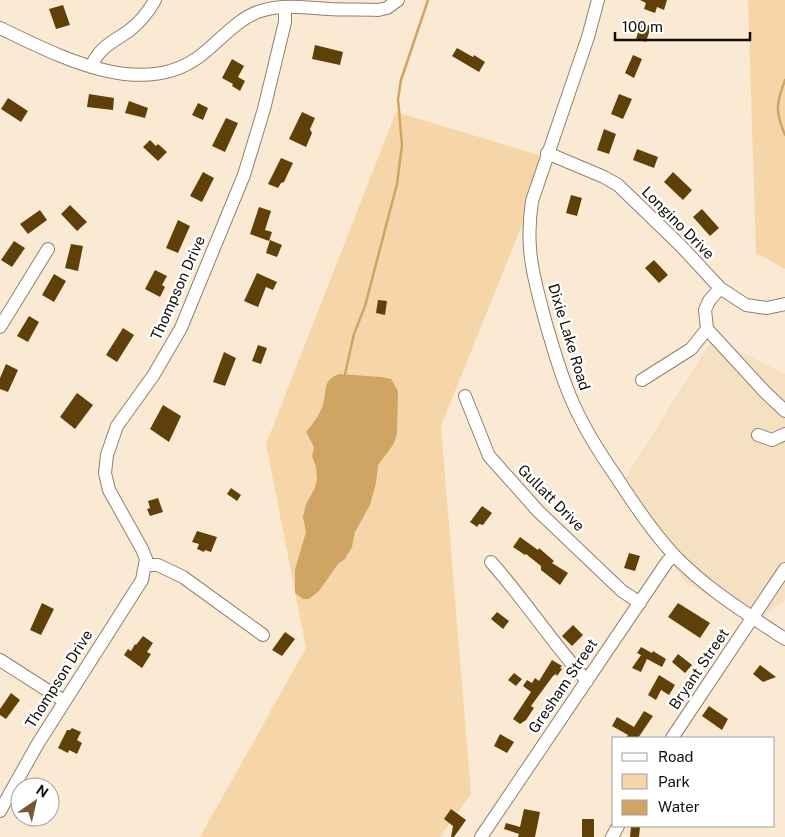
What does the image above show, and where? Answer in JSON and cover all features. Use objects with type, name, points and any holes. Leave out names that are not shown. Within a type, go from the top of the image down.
[{"type":"street","points":[[90,67],[100,50],[130,29],[144,16],[155,0]]},
{"type":"street","points":[[0,28],[90,67],[139,75],[155,74],[171,71],[199,57],[249,16],[264,10],[285,8],[378,10],[387,8],[398,0]]},
{"type":"street","name":"Dixie Lake Road","points":[[598,0],[588,37],[532,201],[529,224],[529,244],[533,276],[558,364],[573,404],[594,443],[642,517],[674,555],[702,580],[785,639]]},
{"type":"street","name":"Thompson Drive","points":[[0,811],[64,701],[142,580],[146,559],[109,490],[105,473],[107,455],[117,426],[153,376],[181,328],[244,175],[264,108],[285,22],[285,8]]},
{"type":"street","name":"Longino Drive","points":[[547,153],[604,177],[618,185],[681,246],[720,288],[746,306],[767,308],[785,304]]},
{"type":"street","points":[[0,327],[48,249]]},
{"type":"street","points":[[720,288],[709,301],[705,310],[707,330],[764,392],[785,411]]},
{"type":"street","points":[[642,380],[691,349],[707,330]]},
{"type":"street","name":"Gullatt Drive","points":[[466,396],[489,456],[538,511],[622,591],[640,603]]},
{"type":"street","points":[[758,435],[772,440],[785,434]]},
{"type":"street","name":"Gresham Street","points":[[481,837],[674,555]]},
{"type":"street","points":[[492,562],[510,583],[567,660],[587,681]]},
{"type":"street","points":[[146,565],[158,565],[172,570],[263,635]]},
{"type":"street","name":"Bryant Street","points":[[673,737],[785,569]]},
{"type":"street","points":[[0,660],[64,701]]},
{"type":"shaded area","points":[[713,338],[785,374],[785,600],[757,623],[685,582],[619,488]]},
{"type":"green space","points":[[748,0],[785,0],[785,269],[756,253]]},
{"type":"green space","points":[[396,112],[549,158],[441,426],[471,794],[440,837],[200,837],[306,648],[266,444]]},
{"type":"water","points":[[339,374],[391,379],[398,391],[397,434],[393,445],[378,465],[376,483],[370,505],[355,532],[352,547],[345,559],[338,564],[319,591],[309,599],[303,599],[295,593],[295,569],[306,532],[303,517],[306,504],[315,488],[317,479],[316,467],[312,456],[314,448],[306,432],[320,412],[326,386],[330,379]]},
{"type":"building","points":[[640,0],[667,0],[664,10],[657,7],[655,13],[644,9],[646,3]]},
{"type":"building","points":[[63,5],[70,25],[56,29],[49,9]]},
{"type":"building","points":[[641,23],[651,26],[646,42],[636,39]]},
{"type":"building","points":[[315,45],[343,52],[340,65],[312,59]]},
{"type":"building","points":[[457,48],[485,62],[479,72],[452,56]]},
{"type":"building","points":[[633,55],[642,59],[634,78],[625,73]]},
{"type":"building","points":[[232,59],[244,66],[238,77],[245,81],[240,91],[232,86],[233,84],[222,78]]},
{"type":"building","points":[[89,94],[114,98],[113,110],[87,107]]},
{"type":"building","points":[[619,94],[632,99],[623,119],[611,114]]},
{"type":"building","points":[[8,98],[28,111],[21,122],[1,109]]},
{"type":"building","points":[[129,101],[148,108],[145,118],[125,113]]},
{"type":"building","points":[[198,103],[208,108],[203,120],[192,115]]},
{"type":"building","points":[[302,112],[315,118],[310,129],[312,133],[306,147],[289,139]]},
{"type":"building","points":[[226,118],[238,123],[225,152],[212,146]]},
{"type":"building","points":[[604,129],[616,134],[609,154],[597,150]]},
{"type":"building","points":[[150,140],[167,152],[158,161],[143,147]]},
{"type":"building","points":[[637,149],[658,157],[654,168],[633,160]]},
{"type":"building","points":[[281,158],[293,163],[284,182],[278,188],[268,184]]},
{"type":"building","points":[[203,172],[214,178],[202,202],[190,196]]},
{"type":"building","points":[[673,172],[692,190],[683,200],[664,182]]},
{"type":"building","points":[[571,195],[582,198],[577,216],[566,213]]},
{"type":"building","points":[[70,205],[87,222],[77,231],[61,214]]},
{"type":"building","points":[[259,207],[271,211],[265,230],[272,232],[269,241],[250,234]]},
{"type":"building","points":[[702,209],[719,228],[710,236],[693,217]]},
{"type":"building","points":[[40,210],[47,220],[28,234],[20,224]]},
{"type":"building","points":[[178,220],[190,226],[178,253],[166,248]]},
{"type":"building","points":[[270,240],[282,245],[277,257],[266,253]]},
{"type":"building","points":[[14,241],[25,248],[12,267],[1,260]]},
{"type":"building","points":[[71,244],[83,246],[78,271],[65,268]]},
{"type":"building","points":[[654,260],[668,275],[659,283],[645,268]]},
{"type":"building","points":[[155,270],[167,276],[162,285],[165,287],[160,297],[145,289]]},
{"type":"building","points":[[257,273],[277,282],[273,290],[266,287],[258,307],[244,301]]},
{"type":"building","points":[[54,274],[66,281],[54,302],[42,295]]},
{"type":"building","points":[[378,300],[387,301],[385,315],[376,313]]},
{"type":"building","points":[[29,316],[39,322],[28,342],[17,336]]},
{"type":"building","points":[[123,328],[134,335],[117,362],[106,355]]},
{"type":"building","points":[[258,345],[267,348],[261,364],[252,361]]},
{"type":"building","points":[[224,352],[236,358],[225,386],[213,382]]},
{"type":"building","points":[[6,364],[18,370],[8,392],[0,389],[0,378]]},
{"type":"building","points":[[77,393],[93,405],[75,429],[60,417]]},
{"type":"building","points":[[163,405],[181,416],[169,442],[150,429]]},
{"type":"building","points":[[231,488],[241,495],[237,501],[227,494]]},
{"type":"building","points":[[158,498],[163,512],[150,516],[147,509],[150,508],[148,501]]},
{"type":"building","points":[[482,506],[492,513],[483,525],[479,524],[477,527],[470,522]]},
{"type":"building","points":[[197,531],[217,537],[211,552],[197,549],[199,544],[192,542]]},
{"type":"building","points":[[520,537],[538,550],[539,548],[554,561],[552,563],[568,573],[560,585],[541,570],[541,566],[526,554],[513,547]]},
{"type":"building","points":[[629,553],[640,556],[635,571],[624,568]]},
{"type":"building","points":[[42,603],[54,609],[41,635],[30,630]]},
{"type":"building","points":[[678,603],[710,623],[700,638],[668,617]]},
{"type":"building","points":[[497,612],[509,621],[503,629],[491,619]]},
{"type":"building","points":[[573,625],[583,635],[572,646],[562,636]]},
{"type":"building","points":[[285,632],[295,639],[282,656],[272,650]]},
{"type":"building","points":[[143,636],[153,643],[147,652],[151,654],[142,668],[124,655],[128,649],[131,651]]},
{"type":"building","points":[[641,647],[652,653],[653,651],[666,659],[662,667],[647,659],[641,672],[632,668],[641,655],[637,653]]},
{"type":"building","points":[[678,654],[692,665],[685,673],[672,662]]},
{"type":"building","points":[[552,660],[562,666],[560,668],[562,669],[557,676],[556,674],[553,676],[531,706],[534,708],[526,720],[520,724],[513,719],[531,692],[523,686],[527,680],[532,683],[535,678],[539,681]]},
{"type":"building","points":[[760,665],[776,677],[763,682],[753,674]]},
{"type":"building","points":[[514,673],[522,679],[516,686],[508,680]]},
{"type":"building","points":[[659,675],[675,685],[669,695],[661,690],[656,700],[648,695]]},
{"type":"building","points":[[11,693],[20,700],[6,719],[0,715],[0,709]]},
{"type":"building","points":[[709,706],[728,719],[722,730],[702,716]]},
{"type":"building","points":[[644,711],[653,716],[639,737],[627,737],[628,735],[612,726],[617,717],[634,727]]},
{"type":"building","points":[[72,728],[81,732],[77,740],[82,743],[77,754],[69,750],[68,753],[58,748],[67,730]]},
{"type":"building","points":[[500,734],[514,742],[507,753],[494,746]]},
{"type":"building","points":[[451,809],[466,820],[454,837],[451,837],[453,826],[444,819]]},
{"type":"building","points":[[524,809],[540,812],[535,837],[518,837],[519,834],[504,829],[506,823],[520,827]]},
{"type":"building","points":[[582,819],[594,819],[594,837],[582,837]]},
{"type":"building","points":[[631,827],[640,827],[639,837],[630,837]]},
{"type":"waterway","points":[[345,374],[354,334],[365,306],[397,184],[402,145],[398,99],[401,80],[428,0]]},
{"type":"waterway","points":[[785,80],[778,102],[778,113],[785,135]]}]
